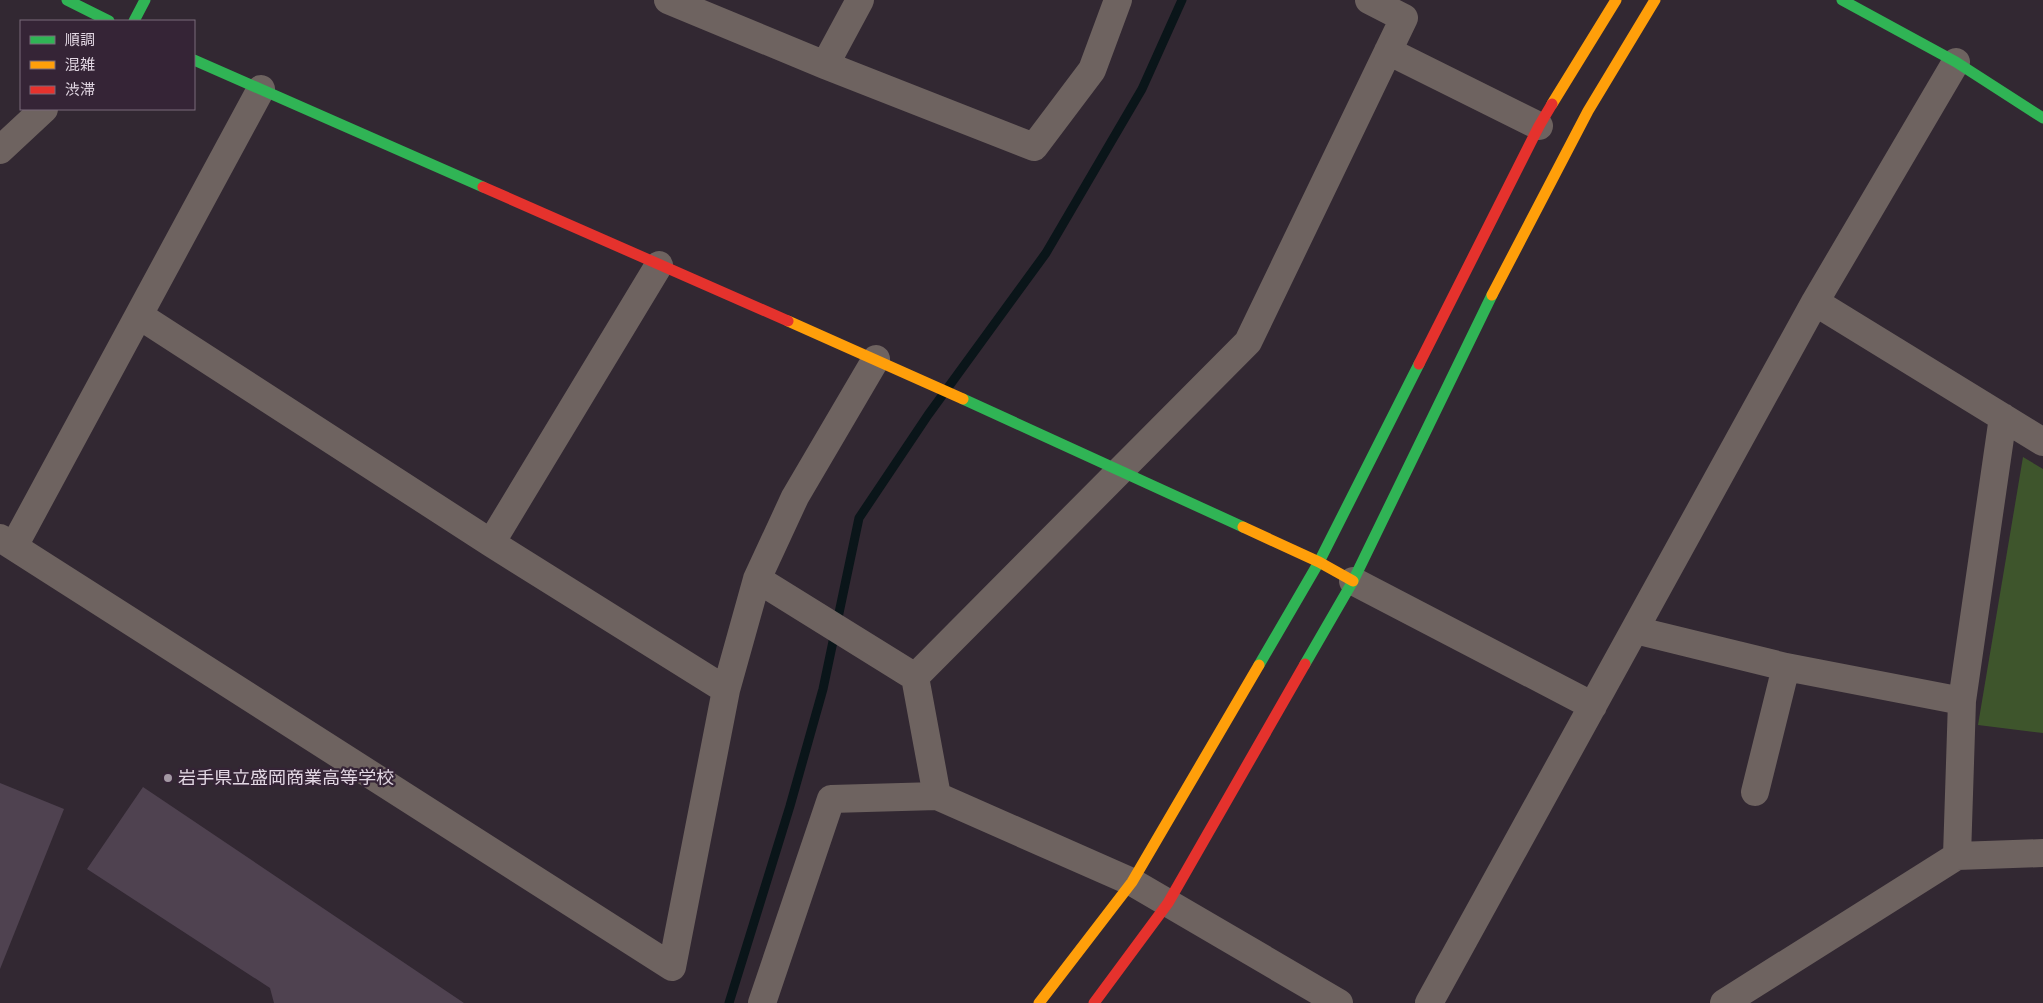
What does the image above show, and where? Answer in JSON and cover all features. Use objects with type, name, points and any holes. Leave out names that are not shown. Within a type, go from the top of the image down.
[{"type":"street","points":[[67,0],[107,20]]},
{"type":"street","points":[[135,20],[145,0]]},
{"type":"street","points":[[668,0],[825,65],[1034,147],[1092,70],[1118,0]]},
{"type":"street","points":[[825,65],[860,0]]},
{"type":"street","points":[[916,677],[1248,342],[1404,18],[1369,0]]},
{"type":"street","points":[[1039,1003],[1132,882],[1319,562],[1539,126],[1616,0]]},
{"type":"street","points":[[1094,1003],[1168,903],[1353,581],[1477,325],[1588,111],[1655,0]]},
{"type":"street","points":[[1842,0],[1956,62],[2043,118]]},
{"type":"street","points":[[1388,51],[1539,126]]},
{"type":"street","points":[[195,60],[876,359],[1120,470],[1319,562],[1593,706]]},
{"type":"street","points":[[1429,1003],[1815,302],[1956,62]]},
{"type":"street","points":[[261,89],[140,316],[7,542],[672,967],[726,690],[757,579],[795,497],[876,359]]},
{"type":"street","points":[[0,150],[43,110]]},
{"type":"street","points":[[491,543],[659,265]]},
{"type":"street","points":[[1815,302],[2043,442]]},
{"type":"street","points":[[140,316],[491,543],[726,690]]},
{"type":"street","points":[[1957,856],[1962,701],[2003,417]]},
{"type":"street","points":[[757,579],[916,677],[937,796]]},
{"type":"street","points":[[1635,630],[1786,667],[1962,701]]},
{"type":"street","points":[[1755,792],[1786,667]]},
{"type":"street","points":[[762,1003],[831,799],[937,796],[1132,882],[1339,1003]]},
{"type":"street","points":[[1724,1003],[1957,856],[2043,853]]},
{"type":"green space","points":[[2023,457],[2043,469],[2043,733],[1978,725]]},
{"type":"building","points":[[0,783],[64,809],[0,969]]},
{"type":"building","points":[[143,787],[464,1003],[274,1003],[270,988],[87,869]]},
{"type":"waterway","points":[[729,1003],[790,806],[823,689],[859,518],[928,415],[1046,253],[1142,89],[1182,0]]},
{"type":"traffic: fast","points":[[67,0],[107,20]]},
{"type":"traffic: fast","points":[[135,20],[145,0]]},
{"type":"traffic: fast","points":[[1842,0],[1956,62],[2043,118]]},
{"type":"traffic: fast","points":[[195,60],[483,187]]},
{"type":"traffic: fast","points":[[1305,664],[1353,581],[1492,295]]},
{"type":"traffic: fast","points":[[1259,665],[1319,562],[1419,364]]},
{"type":"traffic: fast","points":[[963,399],[1243,527]]},
{"type":"traffic: slow","points":[[1552,104],[1616,0]]},
{"type":"traffic: slow","points":[[1492,295],[1588,111],[1655,0]]},
{"type":"traffic: slow","points":[[788,321],[963,399]]},
{"type":"traffic: slow","points":[[1243,527],[1319,562],[1353,581]]},
{"type":"traffic: slow","points":[[1039,1003],[1132,882],[1259,665]]},
{"type":"traffic: jam","points":[[1419,364],[1539,126],[1552,104]]},
{"type":"traffic: jam","points":[[483,187],[788,321]]},
{"type":"traffic: jam","points":[[1094,1003],[1168,903],[1305,664]]},
{"type":"place","name":"岩手県立盛岡商業高等学校","points":[[168,778]]}]
